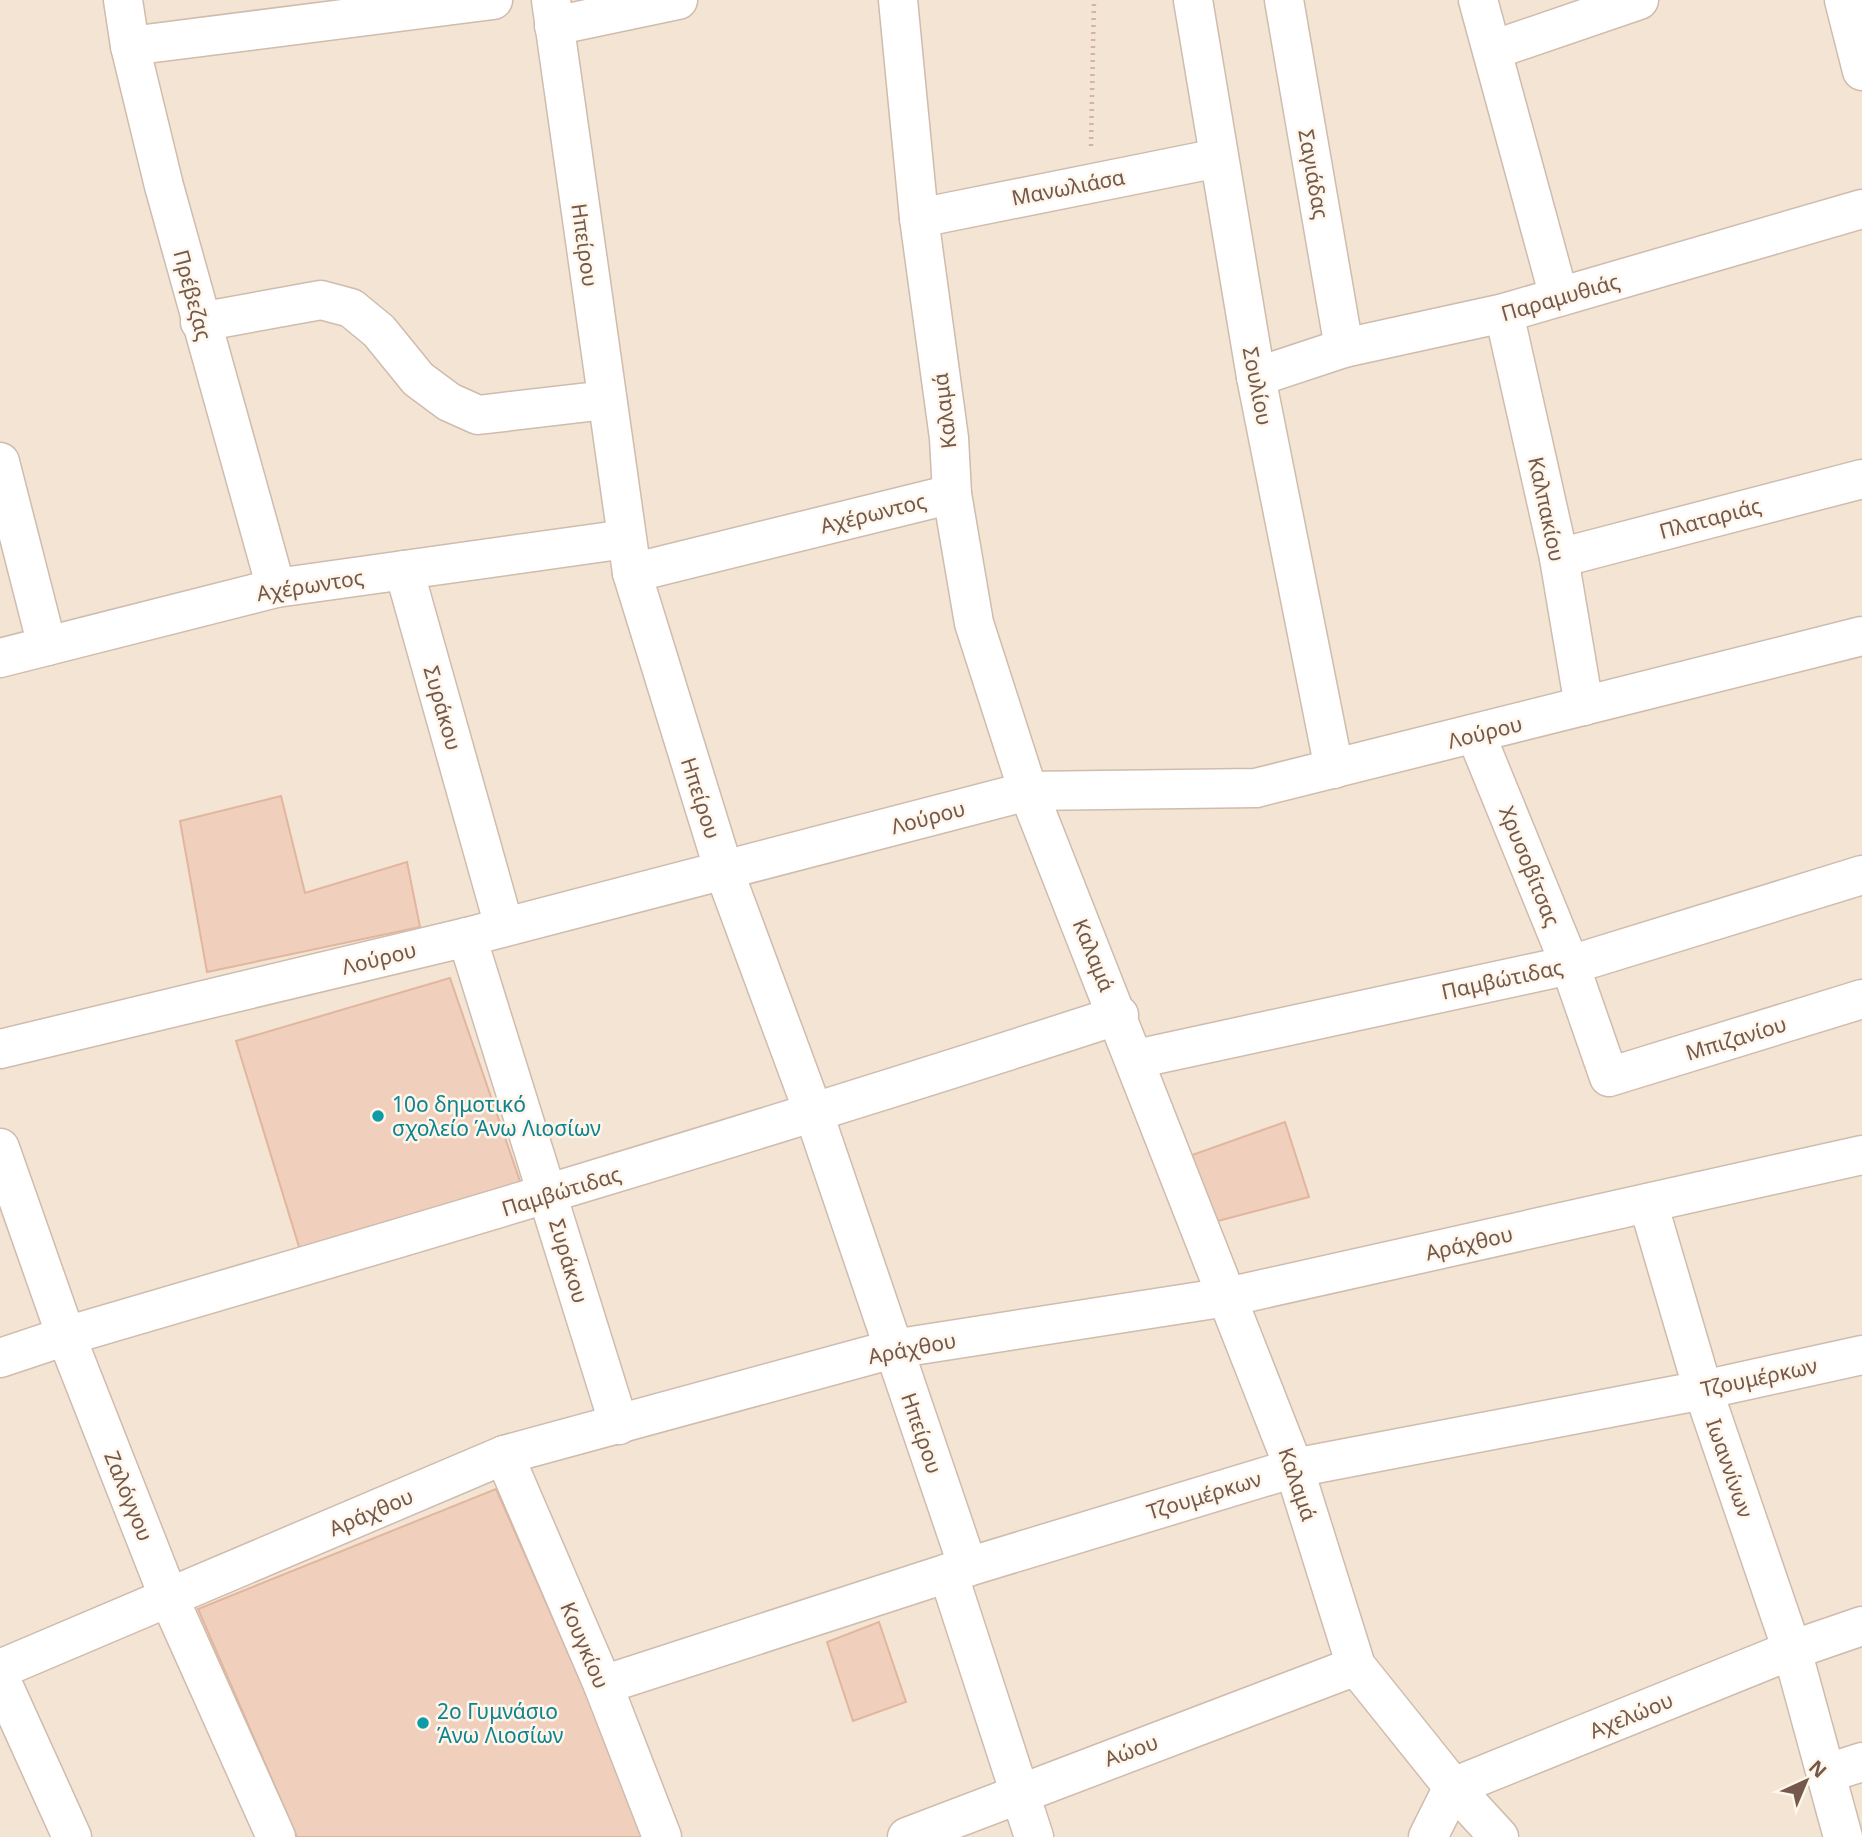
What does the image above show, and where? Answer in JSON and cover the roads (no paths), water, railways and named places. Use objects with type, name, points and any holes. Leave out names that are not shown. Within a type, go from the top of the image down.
[{"type":"street","name":"Πρέβεζας","points":[[123,0],[130,46],[200,322],[276,588]]},
{"type":"street","points":[[130,46],[493,0]]},
{"type":"street","points":[[552,13],[678,0]]},
{"type":"street","name":"Καλαμά","points":[[898,0],[919,218],[949,438],[952,494],[974,623],[1028,790],[1119,1015],[1294,1468],[1356,1666],[1453,1787],[1499,1837]]},
{"type":"street","name":"Σουλίου","points":[[1193,0],[1256,377],[1334,769]]},
{"type":"street","name":"Σαγιάδας","points":[[1284,0],[1343,348]]},
{"type":"street","points":[[1478,0],[1559,297]]},
{"type":"street","points":[[1493,50],[1639,0]]},
{"type":"street","points":[[1844,0],[1862,71]]},
{"type":"street","name":"Ηπείρου","points":[[552,13],[629,556],[724,871],[814,1114],[893,1349],[958,1570],[1018,1792],[1034,1837]]},
{"type":"street","name":"Μανωλιάσα","points":[[919,218],[1218,158]]},
{"type":"street","name":"Παραμυθιάς","points":[[1256,377],[1343,348],[1504,313],[1862,209]]},
{"type":"street","points":[[200,322],[321,300],[351,308],[379,331],[418,379],[449,402],[478,415],[607,400]]},
{"type":"street","name":"Καλπακίου","points":[[1504,313],[1559,558],[1584,706]]},
{"type":"street","points":[[0,462],[47,646]]},
{"type":"street","name":"Πλαταριάς","points":[[1559,558],[1862,479]]},
{"type":"street","name":"Αχέρωντος","points":[[0,658],[276,588],[404,570],[629,556],[952,494]]},
{"type":"street","name":"Συράκου","points":[[404,570],[504,926]]},
{"type":"street","name":"Λούρου","points":[[0,1049],[467,937],[1028,790],[1255,788],[1476,735],[1862,636]]},
{"type":"street","name":"Χρυσοβίτσας","points":[[1476,735],[1570,965],[1609,1077]]},
{"type":"street","name":"Παμβώτιδας","points":[[1136,1059],[1570,965],[1862,875]]},
{"type":"street","name":"Συράκου","points":[[467,937],[619,1425]]},
{"type":"street","name":"Μπιζανίου","points":[[1609,1077],[1862,999]]},
{"type":"street","name":"Παμβώτιδας","points":[[0,1358],[66,1336],[549,1195],[814,1114],[1119,1015]]},
{"type":"street","name":"Ζαλόγγου","points":[[0,1148],[66,1336],[169,1598],[276,1837]]},
{"type":"street","name":"Αράχθου","points":[[0,1669],[504,1455],[893,1349],[1227,1297],[1862,1154]]},
{"type":"street","name":"Ιωαννίνων","points":[[1648,1203],[1703,1390],[1792,1650],[1845,1768],[1843,1837]]},
{"type":"street","name":"Τζουμέρκων","points":[[603,1685],[958,1570],[1294,1468],[1703,1390],[1862,1355]]},
{"type":"street","name":"Κουγκίου","points":[[504,1455],[603,1685],[662,1837]]},
{"type":"street","name":"Αχελώου","points":[[1453,1787],[1792,1650],[1862,1626]]},
{"type":"street","name":"Αώου","points":[[907,1837],[1018,1792],[1356,1666]]},
{"type":"street","points":[[0,1678],[72,1837]]},
{"type":"street","points":[[1428,1837],[1453,1787]]},
{"type":"place","name":"10ο δημοτικό σχολείο Άνω Λιοσίων","points":[[378,1116]]},
{"type":"place","name":"2ο Γυμνάσιο Άνω Λιοσίων","points":[[423,1723]]}]
